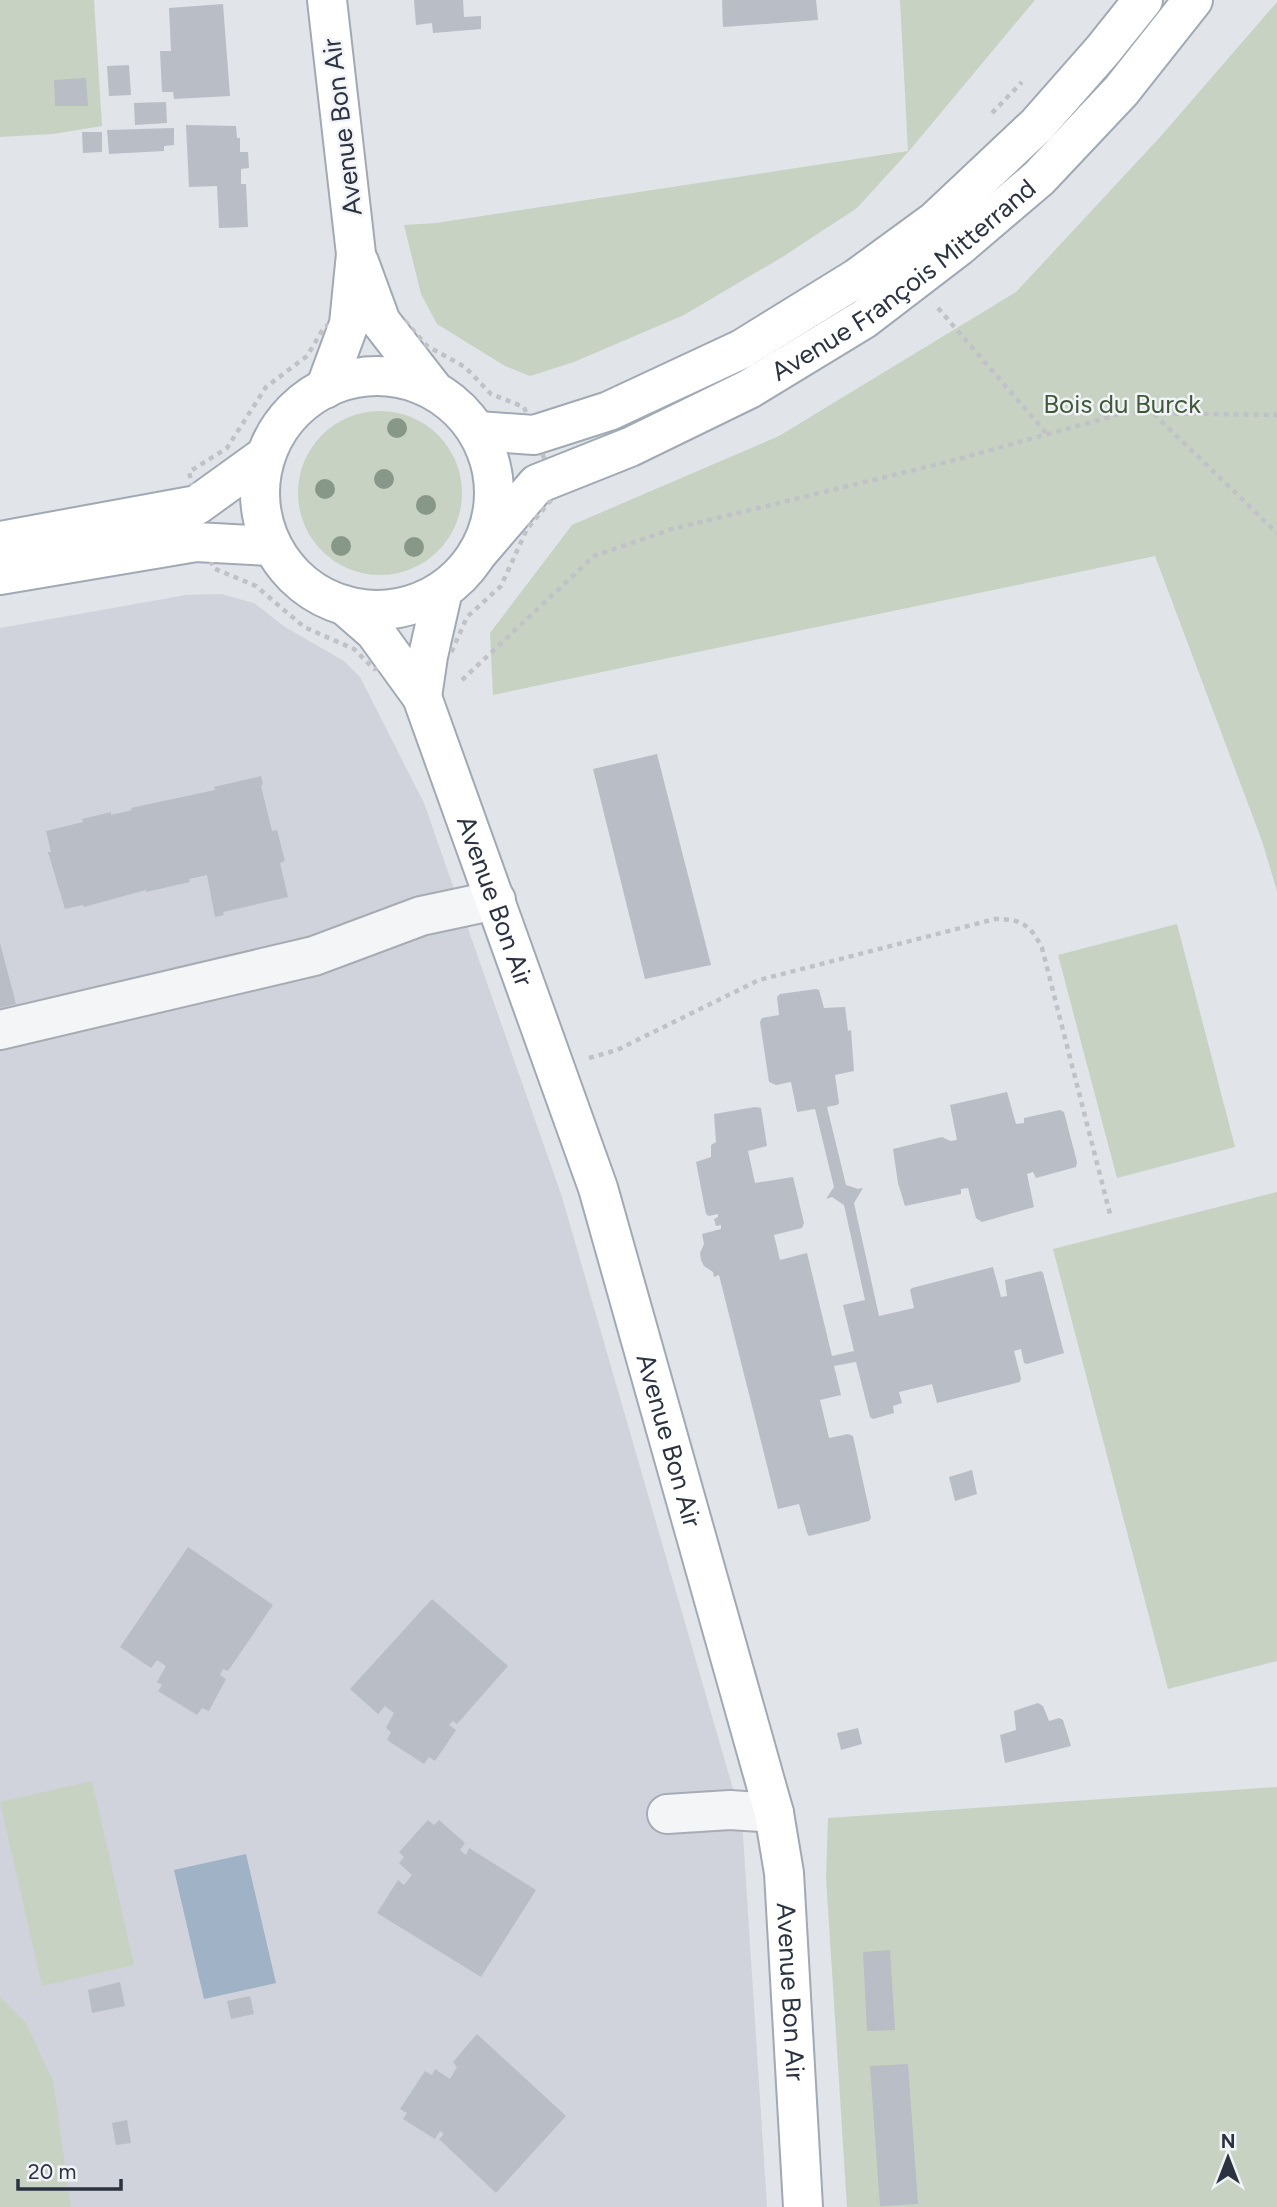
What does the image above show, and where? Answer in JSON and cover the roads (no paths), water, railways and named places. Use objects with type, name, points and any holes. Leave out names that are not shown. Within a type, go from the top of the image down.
[{"type":"main road","name":"Avenue Bon Air","points":[[327,0],[365,323],[433,389]]},
{"type":"main road","name":"Avenue François Mitterrand","points":[[478,431],[532,415],[610,411],[742,349],[857,278],[935,221],[1037,125],[1143,0]]},
{"type":"main road","name":"Avenue François Mitterrand","points":[[477,554],[537,484],[630,447],[749,389],[864,319],[958,247],[1039,178],[1121,90],[1193,0]]},
{"type":"main road","points":[[325,389],[365,323]]},
{"type":"main road","points":[[373,375],[404,379],[433,389],[458,407],[478,431],[491,461],[495,493],[491,525],[477,554],[457,579],[443,590],[401,607],[371,610],[344,605],[318,594],[288,570],[270,546],[262,519],[260,487],[265,456],[281,424],[306,399],[338,382],[373,375]]},
{"type":"main road","points":[[0,541],[197,505],[265,456]]},
{"type":"main road","points":[[0,575],[196,542],[270,546]]},
{"type":"main road","name":"Avenue Bon Air","points":[[443,590],[395,668],[439,691],[496,900],[598,1188],[774,1813],[784,1873],[803,2207]]},
{"type":"main road","points":[[344,605],[375,632],[395,668]]},
{"type":"lane","points":[[0,1030],[314,956],[421,916],[496,900]]},
{"type":"lane","points":[[667,1814],[730,1810],[774,1813]]},
{"type":"water","points":[[246,1854],[276,1983],[204,1999],[174,1870]]},
{"type":"park label","name":"Bois du Burck","points":[[1122,404]]}]
